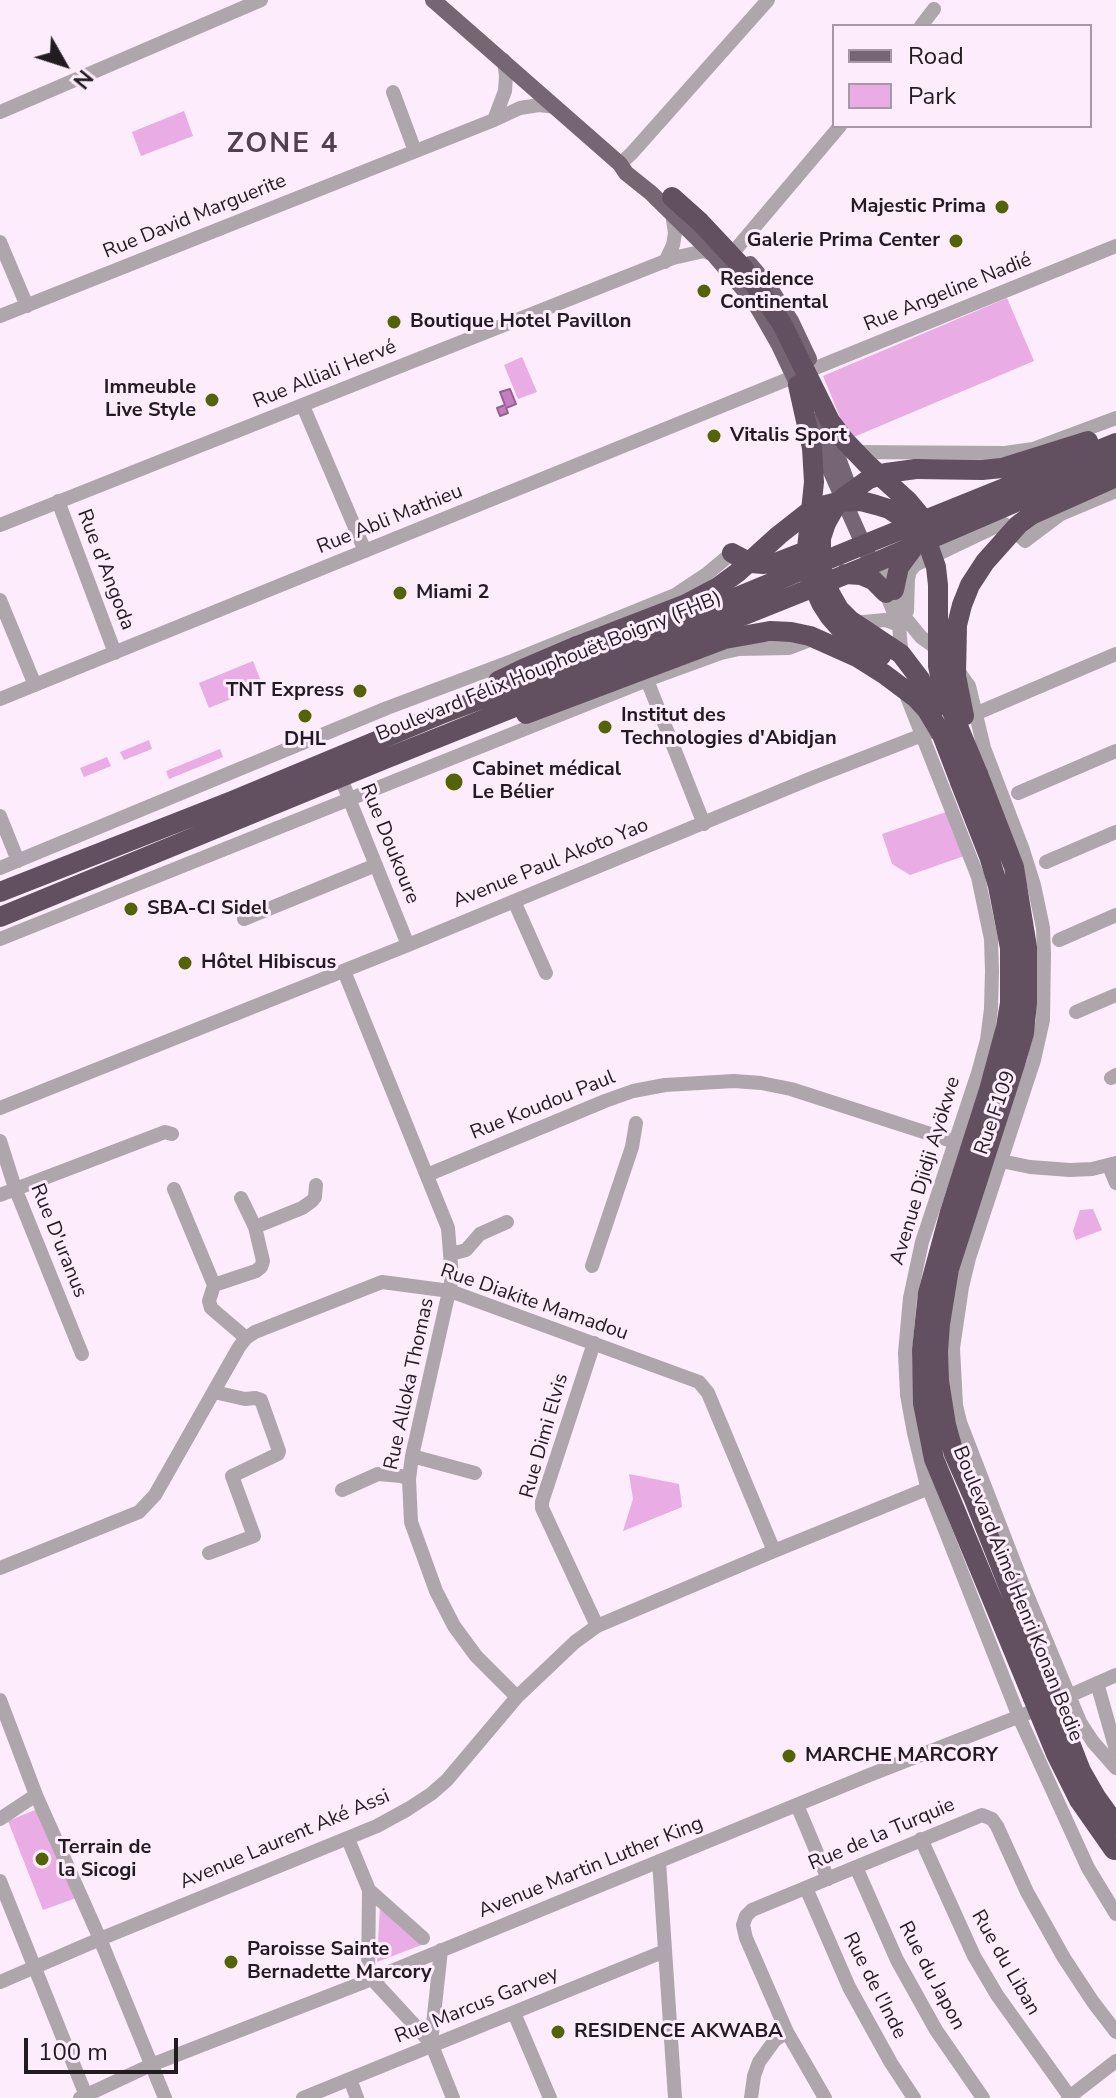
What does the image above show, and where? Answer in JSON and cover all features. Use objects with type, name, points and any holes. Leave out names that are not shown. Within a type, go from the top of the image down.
[{"type":"highway","points":[[672,205],[700,222],[744,269],[782,324],[830,421],[867,464],[908,501],[938,539],[951,578],[952,603],[944,653],[929,701]]},
{"type":"highway","points":[[796,381],[812,448],[814,482],[806,558],[814,590],[844,633],[893,664],[929,701]]},
{"type":"highway","points":[[969,778],[920,679],[907,660],[850,620],[831,595],[821,565],[821,538],[826,523],[844,497],[869,479],[886,473],[916,469],[1002,468],[1116,432]]},
{"type":"highway","name":"Boulevard Félix Houphouët Boigny (FHB)","points":[[0,892],[439,715],[871,553],[1116,443]]},
{"type":"highway","name":"Boulevard Félix Houphouët Boigny (FHB)","points":[[0,917],[845,574],[871,553],[910,558],[1116,459]]},
{"type":"highway","points":[[969,778],[955,652],[957,625],[970,585],[992,553],[1018,525],[1049,506],[1116,477]]},
{"type":"highway","points":[[439,715],[511,674],[686,604],[718,587],[807,513],[838,502],[861,501],[889,509],[903,517],[918,531],[936,567],[937,658],[929,701]]},
{"type":"highway","points":[[732,553],[741,560],[763,564],[775,563],[824,544],[871,553]]},
{"type":"highway","points":[[845,574],[861,575],[890,592],[896,575],[910,558]]},
{"type":"highway","points":[[385,759],[526,714],[725,639],[770,631],[810,636],[857,657],[884,674],[927,710],[969,778]]},
{"type":"highway","name":"Boulevard Aimé Henri Konan Bedie","points":[[969,778],[1014,867],[1027,947],[1027,1003],[1021,1043],[949,1269],[940,1324],[939,1381],[954,1454],[1050,1695],[1081,1771],[1116,1825]]},
{"type":"highway","name":"Boulevard Aimé Henri Konan Bedie","points":[[1050,1695],[1056,1754],[1079,1800],[1115,1851]]},
{"type":"main road","points":[[433,0],[620,164],[632,167],[672,205],[750,297],[779,345],[871,553]]},
{"type":"main road","points":[[672,205],[707,222],[770,288],[800,338],[814,369],[833,462]]},
{"type":"street","points":[[0,112],[261,0]]},
{"type":"street","points":[[620,164],[768,0]]},
{"type":"street","points":[[923,24],[934,9]]},
{"type":"street","points":[[494,120],[505,91],[504,60]]},
{"type":"street","points":[[393,92],[415,151]]},
{"type":"street","name":"Rue David Marguerite","points":[[0,316],[520,108],[539,105],[556,107]]},
{"type":"street","points":[[736,249],[838,128]]},
{"type":"street","points":[[665,262],[675,233],[672,205]]},
{"type":"street","points":[[0,242],[27,306]]},
{"type":"street","name":"Rue Angeline Nadié","points":[[796,381],[814,369],[1116,246]]},
{"type":"street","name":"Rue Alliali Hervé","points":[[0,525],[673,258],[704,251],[714,255]]},
{"type":"street","name":"Rue Abli Mathieu","points":[[0,699],[796,381]]},
{"type":"street","points":[[303,406],[365,551]]},
{"type":"street","points":[[833,462],[852,452],[1005,453],[1033,449],[1116,418]]},
{"type":"street","points":[[0,939],[647,680],[730,651],[789,648],[856,622],[903,622],[910,558],[1004,524],[1025,541],[1061,514],[1116,491]]},
{"type":"street","name":"Rue d'Angoda","points":[[58,501],[115,653]]},
{"type":"street","points":[[0,868],[387,708],[675,595],[694,584],[732,553]]},
{"type":"street","name":"Avenue Djidji Ayökwe","points":[[871,553],[903,622],[904,688],[929,701],[921,736],[978,877],[991,939],[991,1009],[987,1040],[914,1273],[907,1324],[907,1395],[929,1488],[1019,1717],[1088,1868],[1116,1914]]},
{"type":"street","points":[[0,600],[35,685]]},
{"type":"street","name":"Rue F109","points":[[903,622],[954,662],[969,686],[984,748],[1034,885],[1043,928],[1043,1020],[1034,1060],[969,1258],[953,1348],[956,1405],[1050,1695],[1080,1722],[1116,1768]]},
{"type":"street","name":"Avenue Paul Akoto Yao","points":[[0,1108],[976,714],[1116,654]]},
{"type":"street","points":[[647,680],[704,824]]},
{"type":"street","points":[[929,701],[932,716],[957,705],[969,686]]},
{"type":"street","points":[[937,773],[952,750],[960,744],[970,743],[984,748]]},
{"type":"street","points":[[1018,793],[1116,751]]},
{"type":"street","name":"Rue Doukoure","points":[[333,758],[408,945]]},
{"type":"street","points":[[0,816],[18,861]]},
{"type":"street","points":[[1046,862],[1116,832]]},
{"type":"street","points":[[244,919],[376,865]]},
{"type":"street","points":[[514,901],[546,973]]},
{"type":"street","points":[[1059,940],[1116,915]]},
{"type":"street","name":"Rue Alloka Thomas","points":[[344,971],[448,1228],[452,1278],[412,1456],[409,1479],[411,1522],[436,1591],[454,1626],[476,1656],[517,1697]]},
{"type":"street","points":[[1076,1012],[1116,995]]},
{"type":"street","name":"Rue Koudou Paul","points":[[427,1175],[605,1101],[633,1091],[665,1085],[734,1081],[761,1083],[791,1089],[955,1142]]},
{"type":"street","points":[[592,1266],[632,1147],[636,1123]]},
{"type":"street","points":[[0,1195],[165,1132],[172,1134]]},
{"type":"street","name":"Rue D'uranus","points":[[0,1141],[15,1188],[82,1354]]},
{"type":"street","points":[[1001,1161],[1070,1170],[1112,1164],[1116,1183]]},
{"type":"street","points":[[255,1227],[302,1208],[315,1197],[316,1185]]},
{"type":"street","points":[[0,1568],[139,1512],[155,1495],[246,1338],[211,1308],[209,1301],[214,1285],[174,1189]]},
{"type":"street","points":[[214,1285],[256,1271],[263,1261],[255,1227],[241,1198]]},
{"type":"street","points":[[451,1254],[466,1250],[480,1234],[507,1222]]},
{"type":"street","name":"Rue Diakite Mamadou","points":[[246,1338],[382,1282],[450,1291],[699,1382],[704,1387],[774,1551]]},
{"type":"street","name":"Rue Dimi Elvis","points":[[594,1343],[542,1508],[597,1626]]},
{"type":"street","points":[[209,1553],[254,1536],[232,1476],[279,1451],[261,1400],[214,1392]]},
{"type":"street","points":[[412,1456],[475,1473]]},
{"type":"street","points":[[342,1490],[378,1474],[409,1479]]},
{"type":"street","name":"Avenue Laurent Aké Assi","points":[[0,1982],[348,1839],[408,1809],[439,1787],[463,1764],[517,1697],[565,1651],[597,1626],[929,1488]]},
{"type":"street","name":"Avenue Martin Luther King","points":[[84,2097],[151,2065],[1019,1717],[1050,1695],[1116,1675]]},
{"type":"street","points":[[1097,1683],[1116,1750]]},
{"type":"street","points":[[0,1700],[36,1795],[100,1939],[165,2098]]},
{"type":"street","points":[[0,1819],[36,1795]]},
{"type":"street","points":[[1076,1841],[1086,1820],[1105,1806],[1116,1803]]},
{"type":"street","points":[[797,1805],[828,1879]]},
{"type":"street","name":"Rue de la Turquie","points":[[825,2098],[787,2032],[746,1938],[743,1925],[746,1916],[752,1910],[982,1815],[992,1819],[997,1826],[1027,1892],[1064,1958],[1116,2032]]},
{"type":"street","points":[[1083,1856],[1093,1834],[1116,1818]]},
{"type":"street","points":[[348,1839],[369,1890],[370,1979],[432,2045],[453,2098]]},
{"type":"street","name":"Rue du Liban","points":[[921,1839],[980,1967],[1069,2097]]},
{"type":"street","points":[[659,1861],[675,2098]]},
{"type":"street","name":"Rue du Japon","points":[[856,1867],[903,1972],[936,2030],[983,2098]]},
{"type":"street","points":[[0,1881],[84,2097]]},
{"type":"street","name":"Rue de l'Inde","points":[[806,1888],[849,1987],[914,2098]]},
{"type":"street","points":[[369,1890],[423,1938]]},
{"type":"street","points":[[432,2045],[441,1950]]},
{"type":"street","name":"Rue Marcus Garvey","points":[[303,2098],[665,1951]]},
{"type":"street","points":[[514,2013],[550,2098]]},
{"type":"street","points":[[751,2098],[754,2076],[761,2059],[775,2040],[787,2032]]},
{"type":"street","points":[[1069,2097],[1116,2061]]},
{"type":"street","points":[[350,2079],[357,2098]]},
{"type":"green space","points":[[184,111],[193,136],[141,156],[132,132]]},
{"type":"green space","points":[[1007,298],[1034,361],[849,439],[823,376]]},
{"type":"green space","points":[[522,357],[537,392],[518,399],[504,365]]},
{"type":"green space","points":[[253,661],[263,686],[209,708],[199,683]]},
{"type":"green space","points":[[149,740],[152,749],[124,760],[120,752]]},
{"type":"green space","points":[[220,749],[223,757],[169,779],[166,771]]},
{"type":"green space","points":[[107,757],[111,766],[84,777],[80,768]]},
{"type":"green space","points":[[949,811],[964,856],[910,875],[892,864],[882,834]]},
{"type":"green space","points":[[1093,1209],[1102,1230],[1076,1240],[1073,1231],[1080,1210]]},
{"type":"green space","points":[[629,1474],[679,1484],[682,1507],[623,1531],[633,1499]]},
{"type":"green space","name":"Terrain de la Sicogi","points":[[40,1808],[76,1898],[43,1910],[8,1821]]},
{"type":"green space","points":[[380,1905],[424,1944],[377,1962]]},
{"type":"shaded area","points":[[510,389],[516,404],[506,408],[508,413],[500,416],[497,408],[505,405],[500,392]]},
{"type":"place","name":"Majestic Prima","points":[[1002,207]]},
{"type":"place","name":"Galerie Prima Center","points":[[956,241]]},
{"type":"place","name":"Residence Continental","points":[[704,291]]},
{"type":"place","name":"Boutique Hotel Pavillon","points":[[394,322]]},
{"type":"place","name":"Immeuble Live Style","points":[[212,400]]},
{"type":"place","name":"Vitalis Sport","points":[[714,436]]},
{"type":"place","name":"Miami 2","points":[[400,593]]},
{"type":"place","name":"TNT Express","points":[[360,691]]},
{"type":"place","name":"DHL","points":[[305,716]]},
{"type":"place","name":"Institut des Technologies d'Abidjan","points":[[605,727]]},
{"type":"place","name":"Cabinet médical Le Bélier","points":[[454,782]]},
{"type":"place","name":"SBA-CI Sidel","points":[[131,909]]},
{"type":"place","name":"Hôtel Hibiscus","points":[[185,963]]},
{"type":"place","name":"MARCHE MARCORY","points":[[789,1756]]},
{"type":"place","name":"Terrain de la Sicogi","points":[[42,1859]]},
{"type":"place","name":"Paroisse Sainte Bernadette Marcory","points":[[231,1962]]},
{"type":"place","name":"RESIDENCE AKWABA","points":[[558,2032]]},
{"type":"district","name":"ZONE 4","points":[[283,145]]}]
